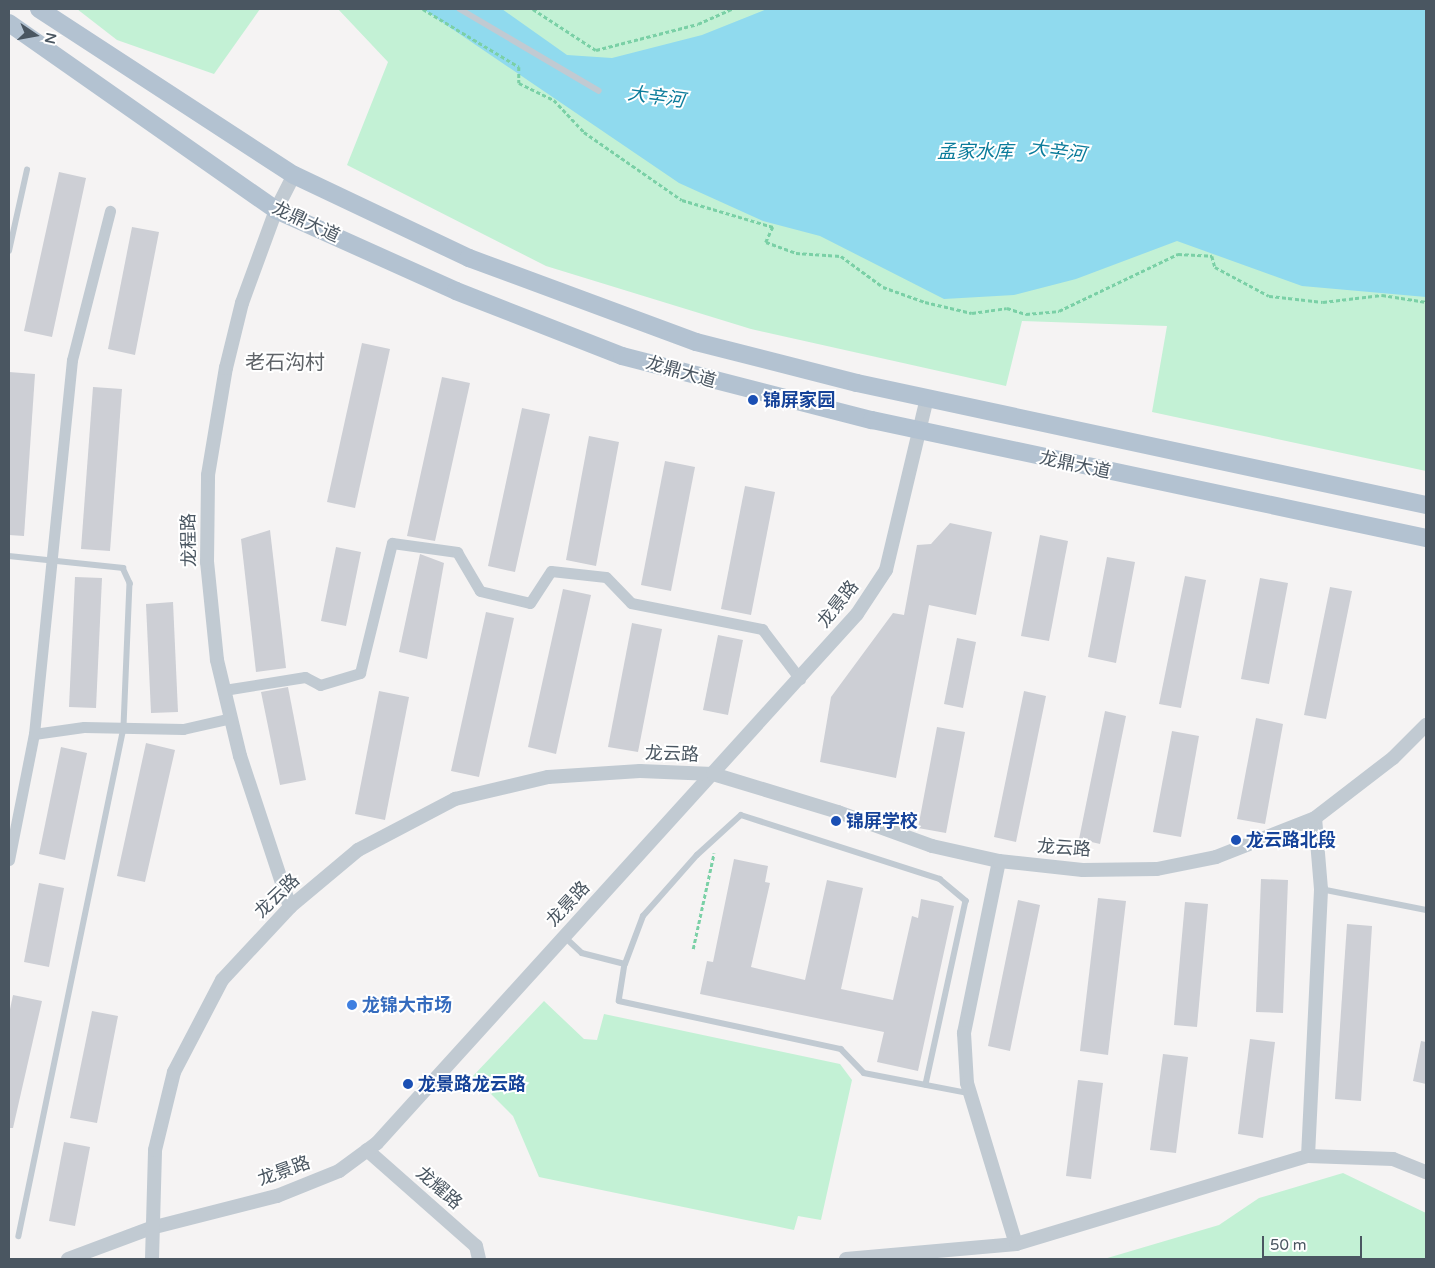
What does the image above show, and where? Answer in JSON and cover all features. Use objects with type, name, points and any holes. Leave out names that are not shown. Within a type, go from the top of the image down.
[{"type":"main road","name":"龙鼎大道","points":[[39,9],[294,175],[469,258],[696,342],[927,398],[1426,505]]},
{"type":"main road","name":"龙鼎大道","points":[[9,23],[276,210],[456,291],[622,356],[762,395],[1426,538]]},
{"type":"street","name":"龙程路","points":[[290,907],[224,690],[207,562],[208,475],[242,303],[276,210],[294,175]]},
{"type":"street","points":[[9,860],[34,734],[72,360],[110,211]]},
{"type":"street","name":"龙景路","points":[[68,1259],[151,1228],[277,1196],[339,1171],[367,1150],[800,679],[856,614],[886,570],[927,398]]},
{"type":"street","points":[[224,690],[305,677],[320,685],[360,673],[392,543],[458,552],[480,591],[530,603],[551,571],[606,577],[631,603],[762,629],[800,679]]},
{"type":"street","points":[[34,734],[84,727],[183,729],[231,718]]},
{"type":"street","name":"龙云路","points":[[152,1259],[151,1228],[155,1150],[174,1072],[222,980],[290,907],[358,850],[455,799],[548,777],[640,772],[713,774],[838,812],[932,846],[999,861],[1083,870],[1157,869],[1216,857],[1315,818],[1393,758],[1426,725]]},
{"type":"street","points":[[1308,1156],[1321,889],[1315,818]]},
{"type":"street","points":[[999,861],[964,1033],[970,1094],[1016,1244]]},
{"type":"street","name":"龙耀路","points":[[367,1150],[476,1246],[479,1259]]},
{"type":"street","points":[[846,1259],[1016,1244],[1308,1156],[1393,1159],[1426,1172]]},
{"type":"lane","points":[[460,9],[599,91]]},
{"type":"lane","points":[[9,251],[27,170]]},
{"type":"lane","points":[[9,556],[123,568],[130,583],[124,728],[19,1236]]},
{"type":"lane","points":[[926,1085],[966,901],[959,891],[940,879],[741,815],[718,835],[643,916],[624,964],[619,1001],[841,1049],[864,1073],[970,1094]]},
{"type":"lane","points":[[1321,889],[1426,910]]},
{"type":"lane","points":[[564,936],[582,953],[624,964]]},
{"type":"path","points":[[423,9],[518,67],[519,83],[554,100],[584,132],[682,200],[773,228],[766,242],[796,253],[840,256],[883,287],[925,302],[972,313],[1007,308],[1026,314],[1059,311],[1178,254],[1212,256],[1215,267],[1269,296],[1323,302],[1382,295],[1426,302]]},
{"type":"path","points":[[533,9],[596,50],[698,24],[732,9]]},
{"type":"path","points":[[693,949],[718,835]]},
{"type":"green space","points":[[77,9],[260,9],[214,74],[117,40]]},
{"type":"green space","points":[[338,9],[1426,9],[1426,471],[1152,412],[1167,326],[1022,321],[1006,386],[751,329],[546,266],[347,165],[388,62]]},
{"type":"green space","points":[[544,1001],[584,1039],[597,1040],[604,1014],[840,1064],[852,1080],[821,1220],[798,1216],[794,1230],[539,1177],[513,1116],[473,1076]]},
{"type":"green space","points":[[1343,1173],[1426,1213],[1426,1259],[1104,1259],[1219,1225],[1259,1198]]},
{"type":"water","name":"孟家水库","points":[[423,9],[502,9],[567,55],[612,58],[702,35],[767,9],[1426,9],[1426,297],[1302,286],[1177,241],[1076,279],[1014,295],[944,299],[820,236],[763,221],[679,183]]},
{"type":"building","points":[[59,172],[86,178],[52,337],[24,331]]},
{"type":"building","points":[[132,227],[159,232],[135,355],[108,349]]},
{"type":"building","points":[[362,343],[390,349],[355,508],[327,502]]},
{"type":"building","points":[[9,372],[35,374],[24,536],[9,535]]},
{"type":"building","points":[[442,377],[470,383],[435,541],[407,536]]},
{"type":"building","points":[[93,387],[122,389],[110,551],[81,549]]},
{"type":"building","points":[[522,408],[550,414],[515,572],[488,566]]},
{"type":"building","points":[[589,436],[619,442],[596,566],[566,560]]},
{"type":"building","points":[[665,461],[695,467],[671,591],[641,585]]},
{"type":"building","points":[[745,486],[775,492],[751,615],[721,609]]},
{"type":"building","points":[[950,523],[992,532],[976,615],[929,605],[896,778],[820,762],[831,697],[893,613],[904,615],[917,545],[931,544]]},
{"type":"building","points":[[270,530],[286,668],[256,672],[241,539]]},
{"type":"building","points":[[1040,535],[1068,541],[1049,641],[1021,636]]},
{"type":"building","points":[[336,547],[361,552],[346,626],[321,621]]},
{"type":"building","points":[[420,554],[444,563],[427,659],[399,652]]},
{"type":"building","points":[[1107,557],[1135,562],[1116,663],[1088,657]]},
{"type":"building","points":[[1185,576],[1206,580],[1181,708],[1159,704]]},
{"type":"building","points":[[75,577],[102,578],[96,708],[69,707]]},
{"type":"building","points":[[1260,578],[1288,583],[1269,684],[1241,679]]},
{"type":"building","points":[[1330,587],[1352,591],[1326,719],[1304,715]]},
{"type":"building","points":[[563,589],[591,595],[556,754],[528,747]]},
{"type":"building","points":[[173,602],[178,712],[151,713],[146,604]]},
{"type":"building","points":[[486,612],[514,618],[479,777],[451,771]]},
{"type":"building","points":[[632,623],[662,629],[638,752],[608,747]]},
{"type":"building","points":[[718,635],[743,640],[728,715],[703,710]]},
{"type":"building","points":[[957,638],[976,642],[963,708],[944,704]]},
{"type":"building","points":[[288,687],[306,780],[280,785],[261,692]]},
{"type":"building","points":[[379,691],[409,697],[385,820],[355,814]]},
{"type":"building","points":[[1024,691],[1046,696],[1016,842],[994,837]]},
{"type":"building","points":[[1105,711],[1126,716],[1100,844],[1079,839]]},
{"type":"building","points":[[1256,718],[1283,724],[1265,824],[1237,819]]},
{"type":"building","points":[[937,727],[965,732],[946,833],[918,828]]},
{"type":"building","points":[[1172,731],[1199,736],[1181,837],[1153,832]]},
{"type":"building","points":[[146,743],[175,750],[145,882],[117,876]]},
{"type":"building","points":[[61,747],[87,753],[65,860],[39,854]]},
{"type":"building","points":[[734,859],[768,866],[765,882],[770,883],[751,967],[805,980],[827,880],[863,888],[841,989],[893,1000],[912,916],[918,918],[921,899],[954,906],[918,1071],[877,1062],[884,1032],[700,994],[707,961],[713,962]]},
{"type":"building","points":[[1261,879],[1288,880],[1283,1013],[1256,1012]]},
{"type":"building","points":[[39,883],[64,888],[49,967],[24,962]]},
{"type":"building","points":[[1098,898],[1126,901],[1108,1055],[1080,1051]]},
{"type":"building","points":[[1018,900],[1040,905],[1010,1051],[988,1046]]},
{"type":"building","points":[[1185,902],[1208,904],[1197,1027],[1174,1025]]},
{"type":"building","points":[[1347,924],[1372,926],[1361,1101],[1335,1099]]},
{"type":"building","points":[[13,995],[42,1001],[13,1128],[9,1128],[9,1014]]},
{"type":"building","points":[[92,1011],[118,1016],[97,1123],[70,1118]]},
{"type":"building","points":[[1250,1039],[1275,1042],[1263,1138],[1238,1134]]},
{"type":"building","points":[[1421,1041],[1426,1042],[1426,1084],[1413,1081]]},
{"type":"building","points":[[1163,1054],[1188,1057],[1176,1153],[1150,1150]]},
{"type":"building","points":[[1078,1080],[1103,1083],[1091,1179],[1066,1176]]},
{"type":"building","points":[[64,1142],[90,1147],[75,1226],[49,1221]]},
{"type":"place","name":"锦屏家园","points":[[753,400]]},
{"type":"place","name":"锦屏学校","points":[[836,821]]},
{"type":"place","name":"龙云路北段","points":[[1236,840]]},
{"type":"place","name":"龙锦大市场","points":[[352,1005]]},
{"type":"place","name":"龙景路龙云路","points":[[408,1084]]},
{"type":"district","name":"老石沟村","points":[[285,363]]},
{"type":"water label","name":"大辛河","points":[[656,98]]},
{"type":"water label","name":"大辛河","points":[[1057,152]]}]
